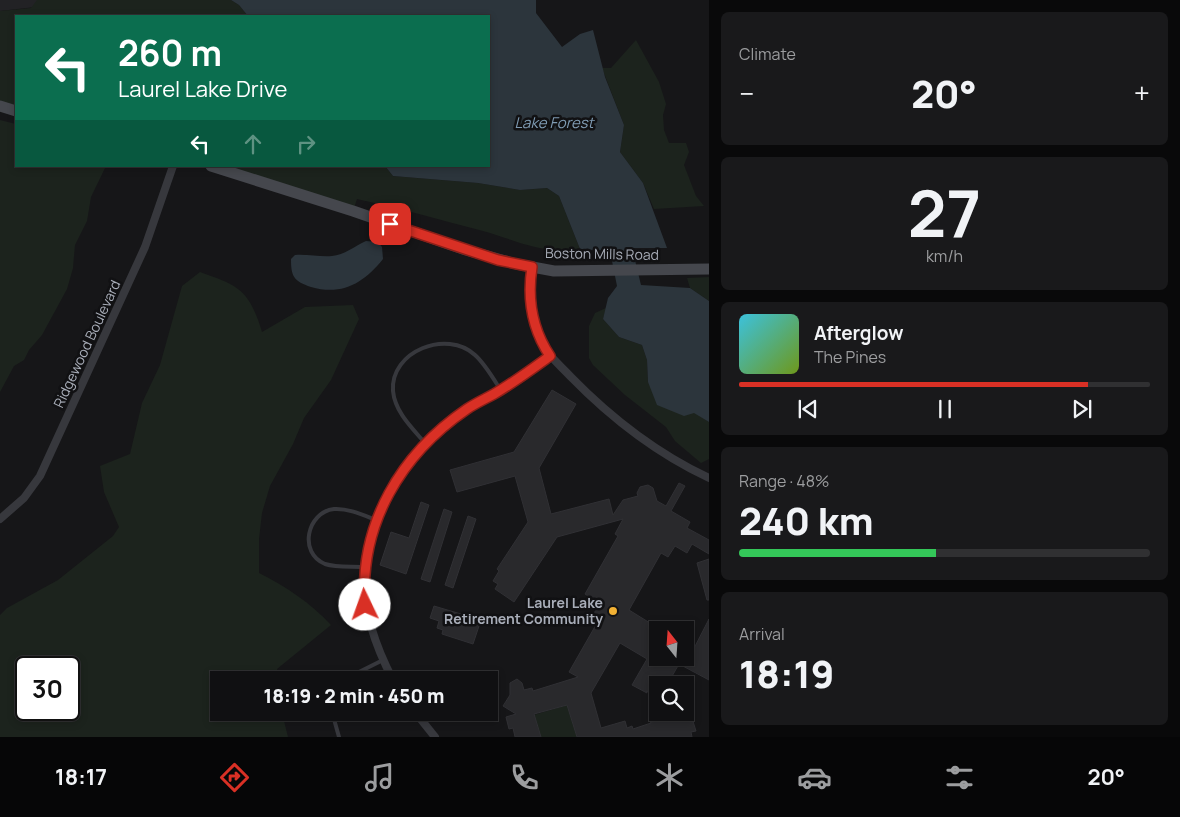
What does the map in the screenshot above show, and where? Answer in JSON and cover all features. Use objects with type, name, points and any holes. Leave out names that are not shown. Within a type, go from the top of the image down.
[{"type":"street","points":[[0,106],[15,110]]},
{"type":"street","name":"Ridgewood Boulevard","points":[[0,519],[24,498],[40,476],[145,247],[173,167]]},
{"type":"street","name":"Boston Mills Road","points":[[214,167],[498,260],[554,271],[709,269]]},
{"type":"street","points":[[532,267],[531,307],[541,343],[550,356],[600,406],[628,430],[668,457],[709,478]]},
{"type":"street","points":[[389,671],[383,660],[366,611],[363,585],[364,567],[376,520],[390,491],[425,443],[467,409],[501,390],[550,356]]},
{"type":"street","points":[[421,721],[433,736]]},
{"type":"lane","points":[[425,443],[405,419],[394,399],[393,390],[396,377],[409,356],[433,345],[448,344],[465,348],[482,363],[501,390]]},
{"type":"lane","points":[[364,567],[333,566],[320,561],[310,547],[310,531],[319,516],[332,509],[346,510],[376,520]]},
{"type":"lane","points":[[361,671],[383,660]]},
{"type":"lane","points":[[334,721],[338,737]]},
{"type":"shaded area","points":[[0,0],[63,0],[62,4],[0,11]]},
{"type":"shaded area","points":[[37,0],[231,0],[239,5],[247,15],[15,15],[15,107],[0,102],[0,11],[31,8]]},
{"type":"shaded area","points":[[636,40],[659,82],[666,104],[663,115],[664,130],[669,143],[686,143],[689,152],[684,165],[696,196],[704,206],[654,209],[643,183],[620,152],[624,125],[602,68],[611,68]]},
{"type":"shaded area","points":[[0,120],[15,124],[15,167],[106,167],[91,197],[87,221],[75,245],[73,268],[67,289],[42,335],[29,350],[24,360],[14,366],[0,392]]},
{"type":"shaded area","points":[[214,167],[386,167],[393,176],[478,183],[520,190],[547,188],[559,196],[580,249],[543,249],[483,231],[357,199],[353,211]]},
{"type":"shaded area","points":[[200,272],[225,281],[241,292],[252,307],[262,332],[305,307],[353,305],[359,319],[331,380],[304,418],[293,444],[270,486],[262,513],[259,539],[259,573],[315,609],[331,625],[277,669],[278,671],[210,671],[210,721],[284,721],[288,737],[0,737],[0,615],[7,608],[58,580],[113,536],[119,527],[104,492],[100,466],[130,454],[142,403],[160,365],[182,286]]},
{"type":"shaded area","points":[[709,277],[709,301],[690,288],[687,278]]},
{"type":"shaded area","points":[[606,308],[603,319],[619,337],[642,345],[647,360],[648,382],[709,422],[709,459],[701,463],[675,441],[666,427],[625,395],[593,365],[589,358],[589,326],[595,313]]},
{"type":"shaded area","points":[[567,705],[577,737],[541,737],[534,715]]},
{"type":"water","name":"Lake Forest","points":[[231,0],[536,0],[536,13],[562,47],[580,34],[593,30],[605,77],[624,125],[620,152],[643,183],[667,248],[632,248],[641,285],[690,288],[709,301],[709,422],[694,413],[684,416],[657,405],[648,382],[647,360],[642,345],[619,337],[603,319],[608,298],[617,286],[610,251],[580,249],[559,196],[547,188],[520,190],[478,183],[393,176],[386,167],[490,167],[490,15],[247,15],[239,5]]},
{"type":"water","points":[[366,241],[378,242],[382,247],[383,259],[368,275],[352,285],[333,290],[311,287],[301,283],[293,274],[291,259],[295,255],[336,255]]},
{"type":"building","points":[[552,390],[576,404],[539,468],[551,514],[609,499],[613,515],[623,500],[638,496],[637,493],[640,487],[648,485],[653,488],[657,501],[666,506],[679,483],[685,486],[671,511],[690,522],[687,528],[709,540],[709,554],[692,544],[687,553],[675,546],[668,557],[661,553],[629,610],[649,622],[649,666],[678,666],[672,676],[649,676],[649,692],[646,691],[647,693],[632,685],[647,659],[620,643],[591,693],[601,728],[625,721],[627,728],[632,726],[633,729],[651,723],[650,721],[693,721],[696,731],[691,732],[692,737],[577,737],[567,705],[534,714],[541,737],[515,737],[513,728],[509,729],[506,717],[516,714],[503,706],[510,695],[510,683],[517,679],[522,683],[524,690],[532,688],[533,691],[578,677],[569,672],[597,623],[591,619],[597,608],[593,599],[585,594],[618,536],[615,534],[623,519],[557,537],[514,602],[495,589],[498,584],[493,581],[499,571],[497,569],[528,522],[515,476],[457,492],[450,470],[514,452]]},
{"type":"building","points":[[421,502],[429,505],[406,574],[380,565],[391,532],[409,538]]},
{"type":"building","points":[[444,509],[452,512],[430,582],[421,579]]},
{"type":"building","points":[[468,516],[476,519],[453,588],[445,585]]},
{"type":"building","points":[[709,559],[709,600],[707,600],[697,563]]},
{"type":"building","points":[[434,606],[481,620],[473,644],[442,634],[443,630],[437,628],[439,621],[430,618]]},
{"type":"building","points":[[709,619],[709,680],[683,666],[694,666],[694,648]]},
{"type":"place","name":"Laurel Lake Retirement Community","points":[[613,611]]},
{"type":"route","points":[[365,605],[363,585],[370,535],[384,501],[405,467],[425,443],[443,427],[476,403],[501,390],[550,356],[541,343],[534,322],[530,296],[532,267],[498,260],[390,224]]}]
